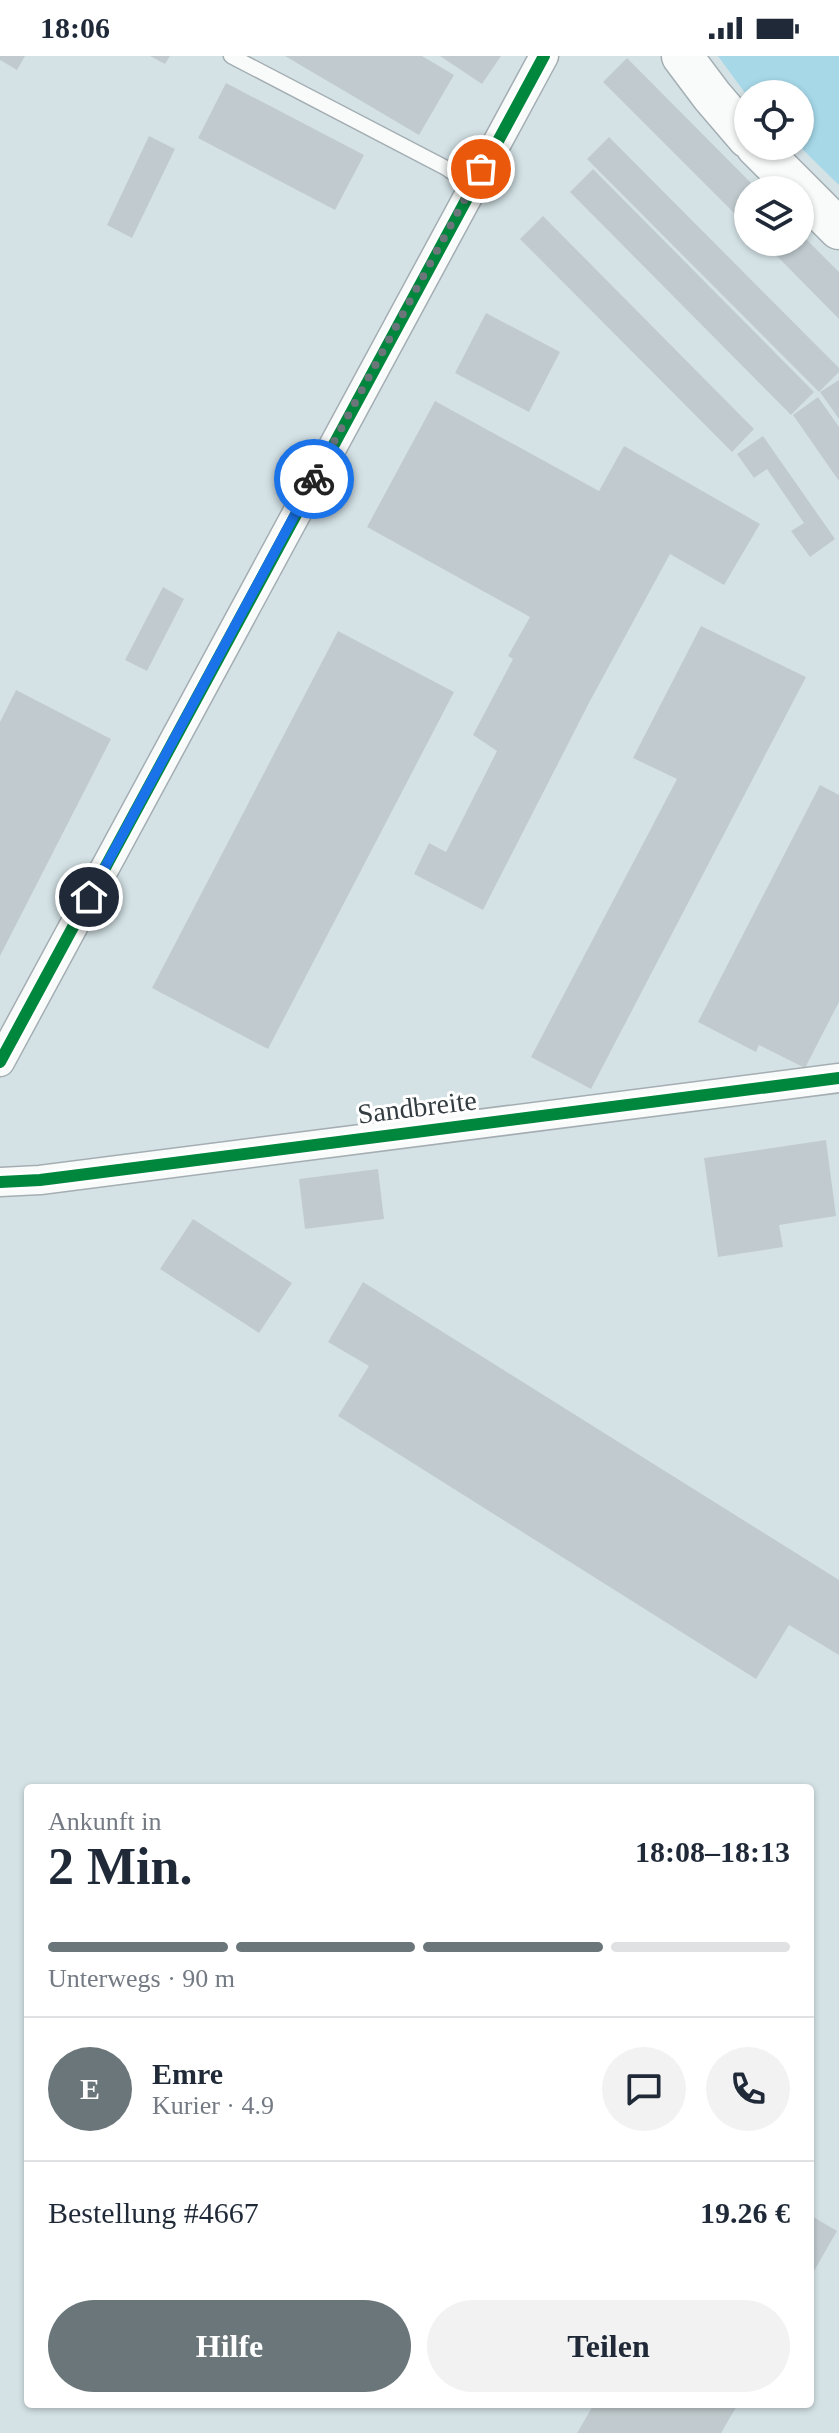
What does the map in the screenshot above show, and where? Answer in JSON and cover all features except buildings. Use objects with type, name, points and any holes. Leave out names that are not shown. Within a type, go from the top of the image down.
[{"type":"main road","points":[[682,56],[734,122]]},
{"type":"main road","points":[[770,160],[786,176]]},
{"type":"main road","points":[[814,204],[839,229]]},
{"type":"street","points":[[0,1062],[544,56]]},
{"type":"street","name":"Sandbreite","points":[[0,1182],[40,1180],[839,1078]]},
{"type":"lane","points":[[231,56],[446,168],[472,186]]},
{"type":"shaded area","points":[[718,56],[839,56],[839,185],[813,160],[814,80],[736,80]]},
{"type":"cycle path","points":[[0,1062],[544,56]]},
{"type":"cycle path","points":[[0,1182],[40,1180],[839,1078]]},
{"type":"way so far","points":[[314,479],[481,169]]},
{"type":"route","points":[[89,897],[314,479]]}]
